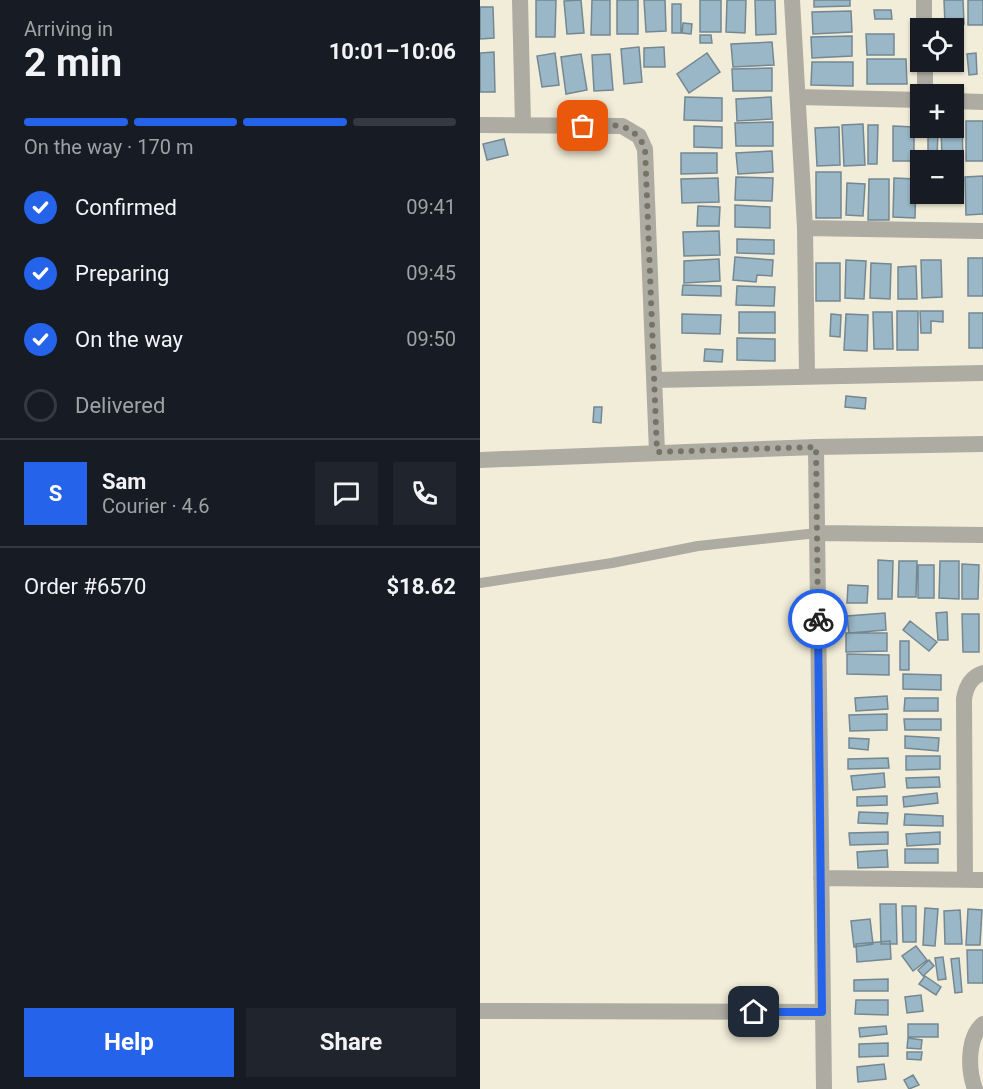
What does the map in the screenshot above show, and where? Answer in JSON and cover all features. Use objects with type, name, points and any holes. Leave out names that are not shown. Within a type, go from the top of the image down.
[{"type":"street","points":[[520,0],[523,124]]},
{"type":"street","points":[[792,0],[805,228],[807,375]]},
{"type":"street","points":[[924,0],[924,18]]},
{"type":"street","points":[[798,97],[910,100]]},
{"type":"street","points":[[964,101],[983,102]]},
{"type":"street","points":[[480,125],[622,126],[639,136],[645,148],[657,452]]},
{"type":"street","points":[[805,228],[983,231]]},
{"type":"street","points":[[655,380],[983,373]]},
{"type":"street","points":[[480,460],[657,452],[983,444]]},
{"type":"street","points":[[816,447],[824,1089]]},
{"type":"street","points":[[817,533],[983,535]]},
{"type":"street","points":[[965,880],[963,699],[965,689],[971,680],[983,673]]},
{"type":"street","points":[[821,878],[983,880]]},
{"type":"street","points":[[480,1011],[822,1012]]},
{"type":"street","points":[[975,1089],[972,1079],[972,1043],[975,1034],[983,1024]]},
{"type":"lane","points":[[480,583],[612,564],[698,546],[817,533]]},
{"type":"building","points":[[536,0],[556,0],[555,37],[536,37]]},
{"type":"building","points":[[581,0],[584,33],[567,34],[564,1]]},
{"type":"building","points":[[592,0],[610,0],[610,35],[591,35]]},
{"type":"building","points":[[617,0],[638,0],[638,34],[617,34]]},
{"type":"building","points":[[644,0],[665,0],[666,31],[646,32]]},
{"type":"building","points":[[700,0],[721,0],[721,32],[700,32]]},
{"type":"building","points":[[727,0],[746,0],[745,33],[726,32]]},
{"type":"building","points":[[755,0],[775,0],[776,34],[756,35]]},
{"type":"building","points":[[814,0],[850,0],[850,6],[814,7]]},
{"type":"building","points":[[944,0],[963,0],[964,18],[945,18]]},
{"type":"building","points":[[968,0],[983,0],[983,25],[968,25]]},
{"type":"building","points":[[672,4],[681,4],[681,33],[672,33]]},
{"type":"building","points":[[480,7],[493,7],[494,38],[480,39]]},
{"type":"building","points":[[874,10],[891,10],[892,19],[875,19]]},
{"type":"building","points":[[851,11],[852,32],[813,34],[812,12]]},
{"type":"building","points":[[683,23],[692,24],[691,34],[682,33]]},
{"type":"building","points":[[866,34],[894,34],[894,55],[867,55]]},
{"type":"building","points":[[700,35],[711,35],[712,43],[700,43]]},
{"type":"building","points":[[852,36],[852,56],[812,58],[811,37]]},
{"type":"building","points":[[772,42],[774,65],[733,67],[731,44]]},
{"type":"building","points":[[639,47],[642,82],[624,84],[621,49]]},
{"type":"building","points":[[664,47],[665,67],[644,67],[644,48]]},
{"type":"building","points":[[494,52],[495,92],[480,92],[480,53]]},
{"type":"building","points":[[555,53],[559,85],[542,87],[537,56]]},
{"type":"building","points":[[707,53],[720,72],[689,93],[677,74]]},
{"type":"building","points":[[976,53],[977,74],[969,75],[967,54]]},
{"type":"building","points":[[581,54],[587,90],[566,94],[561,57]]},
{"type":"building","points":[[610,54],[613,90],[594,91],[592,55]]},
{"type":"building","points":[[867,59],[906,59],[907,84],[867,84]]},
{"type":"building","points":[[812,62],[853,62],[853,86],[811,85]]},
{"type":"building","points":[[772,68],[772,91],[733,91],[732,69]]},
{"type":"building","points":[[685,97],[722,98],[722,121],[684,120]]},
{"type":"building","points":[[771,97],[772,119],[737,121],[736,99]]},
{"type":"building","points":[[966,121],[983,121],[983,161],[966,161]]},
{"type":"building","points":[[773,122],[773,146],[736,146],[735,123]]},
{"type":"building","points":[[863,124],[865,165],[844,166],[842,125]]},
{"type":"building","points":[[868,125],[878,125],[877,164],[868,164]]},
{"type":"building","points":[[694,126],[722,127],[722,148],[694,147]]},
{"type":"building","points":[[893,126],[910,127],[910,138],[914,138],[914,150],[910,150],[910,161],[893,161]]},
{"type":"building","points":[[839,127],[840,165],[817,166],[815,128]]},
{"type":"building","points":[[928,138],[938,138],[937,150],[928,150]]},
{"type":"building","points":[[941,138],[962,138],[963,150],[942,150]]},
{"type":"building","points":[[504,139],[508,155],[487,160],[483,144]]},
{"type":"building","points":[[772,151],[773,172],[738,174],[736,153]]},
{"type":"building","points":[[681,153],[717,153],[717,173],[681,174]]},
{"type":"building","points":[[816,172],[841,172],[841,218],[816,218]]},
{"type":"building","points":[[983,176],[983,214],[966,215],[965,177]]},
{"type":"building","points":[[736,177],[773,178],[772,201],[735,200]]},
{"type":"building","points":[[718,178],[719,202],[682,203],[681,179]]},
{"type":"building","points":[[894,178],[910,179],[910,204],[915,204],[915,218],[893,217]]},
{"type":"building","points":[[869,179],[889,179],[889,220],[868,220]]},
{"type":"building","points":[[847,183],[865,184],[863,216],[846,215]]},
{"type":"building","points":[[735,205],[770,207],[770,228],[735,227]]},
{"type":"building","points":[[698,206],[720,207],[719,226],[697,226]]},
{"type":"building","points":[[719,231],[720,255],[684,256],[683,232]]},
{"type":"building","points":[[737,239],[774,240],[774,254],[737,253]]},
{"type":"building","points":[[735,257],[773,260],[772,276],[757,275],[756,282],[733,280]]},
{"type":"building","points":[[968,258],[983,258],[983,296],[968,296]]},
{"type":"building","points":[[719,259],[720,281],[684,283],[684,261]]},
{"type":"building","points":[[846,260],[866,261],[864,299],[845,298]]},
{"type":"building","points":[[921,260],[941,260],[942,297],[922,298]]},
{"type":"building","points":[[816,263],[840,263],[840,301],[816,301]]},
{"type":"building","points":[[871,263],[891,264],[890,299],[870,298]]},
{"type":"building","points":[[916,266],[917,299],[898,299],[898,267]]},
{"type":"building","points":[[683,285],[721,286],[721,296],[682,295]]},
{"type":"building","points":[[737,286],[775,287],[774,306],[736,305]]},
{"type":"building","points":[[897,311],[918,311],[918,350],[897,350]]},
{"type":"building","points":[[920,311],[943,311],[943,322],[931,321],[931,333],[921,333]]},
{"type":"building","points":[[739,312],[775,312],[775,333],[739,333]]},
{"type":"building","points":[[873,312],[892,312],[893,349],[874,349]]},
{"type":"building","points":[[969,313],[983,313],[983,348],[969,348]]},
{"type":"building","points":[[682,314],[721,315],[720,334],[682,333]]},
{"type":"building","points":[[831,314],[841,315],[840,337],[830,336]]},
{"type":"building","points":[[846,314],[868,315],[867,351],[844,350]]},
{"type":"building","points":[[737,338],[775,339],[775,361],[737,360]]},
{"type":"building","points":[[705,349],[723,350],[722,362],[704,361]]},
{"type":"building","points":[[846,396],[866,398],[865,409],[845,407]]},
{"type":"building","points":[[594,407],[602,407],[601,423],[593,422]]},
{"type":"building","points":[[878,560],[893,561],[892,599],[878,599]]},
{"type":"building","points":[[899,561],[917,561],[916,597],[898,597]]},
{"type":"building","points":[[940,561],[959,561],[959,599],[939,598]]},
{"type":"building","points":[[962,564],[979,565],[978,599],[962,599]]},
{"type":"building","points":[[918,565],[934,565],[934,598],[918,598]]},
{"type":"building","points":[[848,585],[868,586],[867,603],[847,603]]},
{"type":"building","points":[[947,612],[948,640],[938,640],[936,613]]},
{"type":"building","points":[[885,613],[886,630],[849,633],[847,616]]},
{"type":"building","points":[[962,614],[979,614],[979,652],[963,652]]},
{"type":"building","points":[[910,621],[937,642],[929,651],[903,630]]},
{"type":"building","points":[[846,633],[887,633],[887,651],[846,652]]},
{"type":"building","points":[[900,641],[909,641],[909,670],[900,670]]},
{"type":"building","points":[[847,654],[889,655],[889,675],[847,674]]},
{"type":"building","points":[[903,674],[941,675],[941,690],[903,689]]},
{"type":"building","points":[[887,696],[888,709],[856,711],[855,698]]},
{"type":"building","points":[[905,698],[938,698],[938,711],[904,711]]},
{"type":"building","points":[[887,714],[887,730],[850,731],[849,715]]},
{"type":"building","points":[[904,719],[941,719],[941,730],[905,730]]},
{"type":"building","points":[[905,736],[939,738],[938,751],[905,748]]},
{"type":"building","points":[[849,738],[869,739],[868,750],[849,748]]},
{"type":"building","points":[[906,756],[940,756],[940,769],[906,770]]},
{"type":"building","points":[[888,758],[889,768],[848,769],[848,759]]},
{"type":"building","points":[[884,773],[885,787],[853,790],[851,776]]},
{"type":"building","points":[[939,777],[940,787],[907,788],[906,778]]},
{"type":"building","points":[[937,793],[938,803],[904,807],[903,797]]},
{"type":"building","points":[[887,796],[887,805],[857,806],[857,797]]},
{"type":"building","points":[[859,812],[888,813],[887,824],[858,823]]},
{"type":"building","points":[[905,814],[943,816],[943,826],[904,825]]},
{"type":"building","points":[[888,832],[888,844],[850,845],[849,833]]},
{"type":"building","points":[[940,832],[940,844],[907,846],[906,834]]},
{"type":"building","points":[[905,849],[938,849],[938,863],[905,863]]},
{"type":"building","points":[[887,850],[888,867],[858,868],[857,852]]},
{"type":"building","points":[[880,904],[896,904],[897,944],[881,944]]},
{"type":"building","points":[[902,906],[916,906],[916,942],[903,942]]},
{"type":"building","points":[[925,908],[938,909],[935,946],[923,945]]},
{"type":"building","points":[[968,909],[982,910],[980,945],[966,945]]},
{"type":"building","points":[[960,910],[962,944],[945,944],[944,911]]},
{"type":"building","points":[[870,919],[873,944],[854,947],[851,921]]},
{"type":"building","points":[[890,941],[891,959],[857,962],[856,944]]},
{"type":"building","points":[[916,946],[927,960],[913,971],[902,956]]},
{"type":"building","points":[[967,950],[983,950],[983,983],[968,983]]},
{"type":"building","points":[[943,957],[946,979],[938,980],[935,958]]},
{"type":"building","points":[[959,958],[962,992],[955,993],[951,959]]},
{"type":"building","points":[[929,960],[934,966],[923,976],[918,970]]},
{"type":"building","points":[[925,976],[941,987],[936,995],[919,984]]},
{"type":"building","points":[[888,979],[888,991],[854,991],[854,980]]},
{"type":"building","points":[[921,995],[923,1011],[907,1013],[905,997]]},
{"type":"building","points":[[856,1000],[888,1000],[888,1015],[855,1014]]},
{"type":"building","points":[[908,1024],[938,1024],[938,1037],[908,1037]]},
{"type":"building","points":[[886,1026],[887,1034],[860,1037],[859,1028]]},
{"type":"building","points":[[908,1038],[922,1040],[921,1049],[907,1048]]},
{"type":"building","points":[[888,1043],[888,1056],[859,1057],[859,1044]]},
{"type":"building","points":[[907,1052],[922,1052],[921,1060],[907,1059]]},
{"type":"building","points":[[884,1064],[886,1079],[858,1082],[857,1067]]},
{"type":"building","points":[[913,1075],[919,1085],[909,1089],[904,1080]]},
{"type":"way so far","points":[[583,126],[622,126],[639,136],[645,148],[657,452],[816,447],[818,619]]},
{"type":"route","points":[[754,1012],[822,1012],[818,619]]}]
